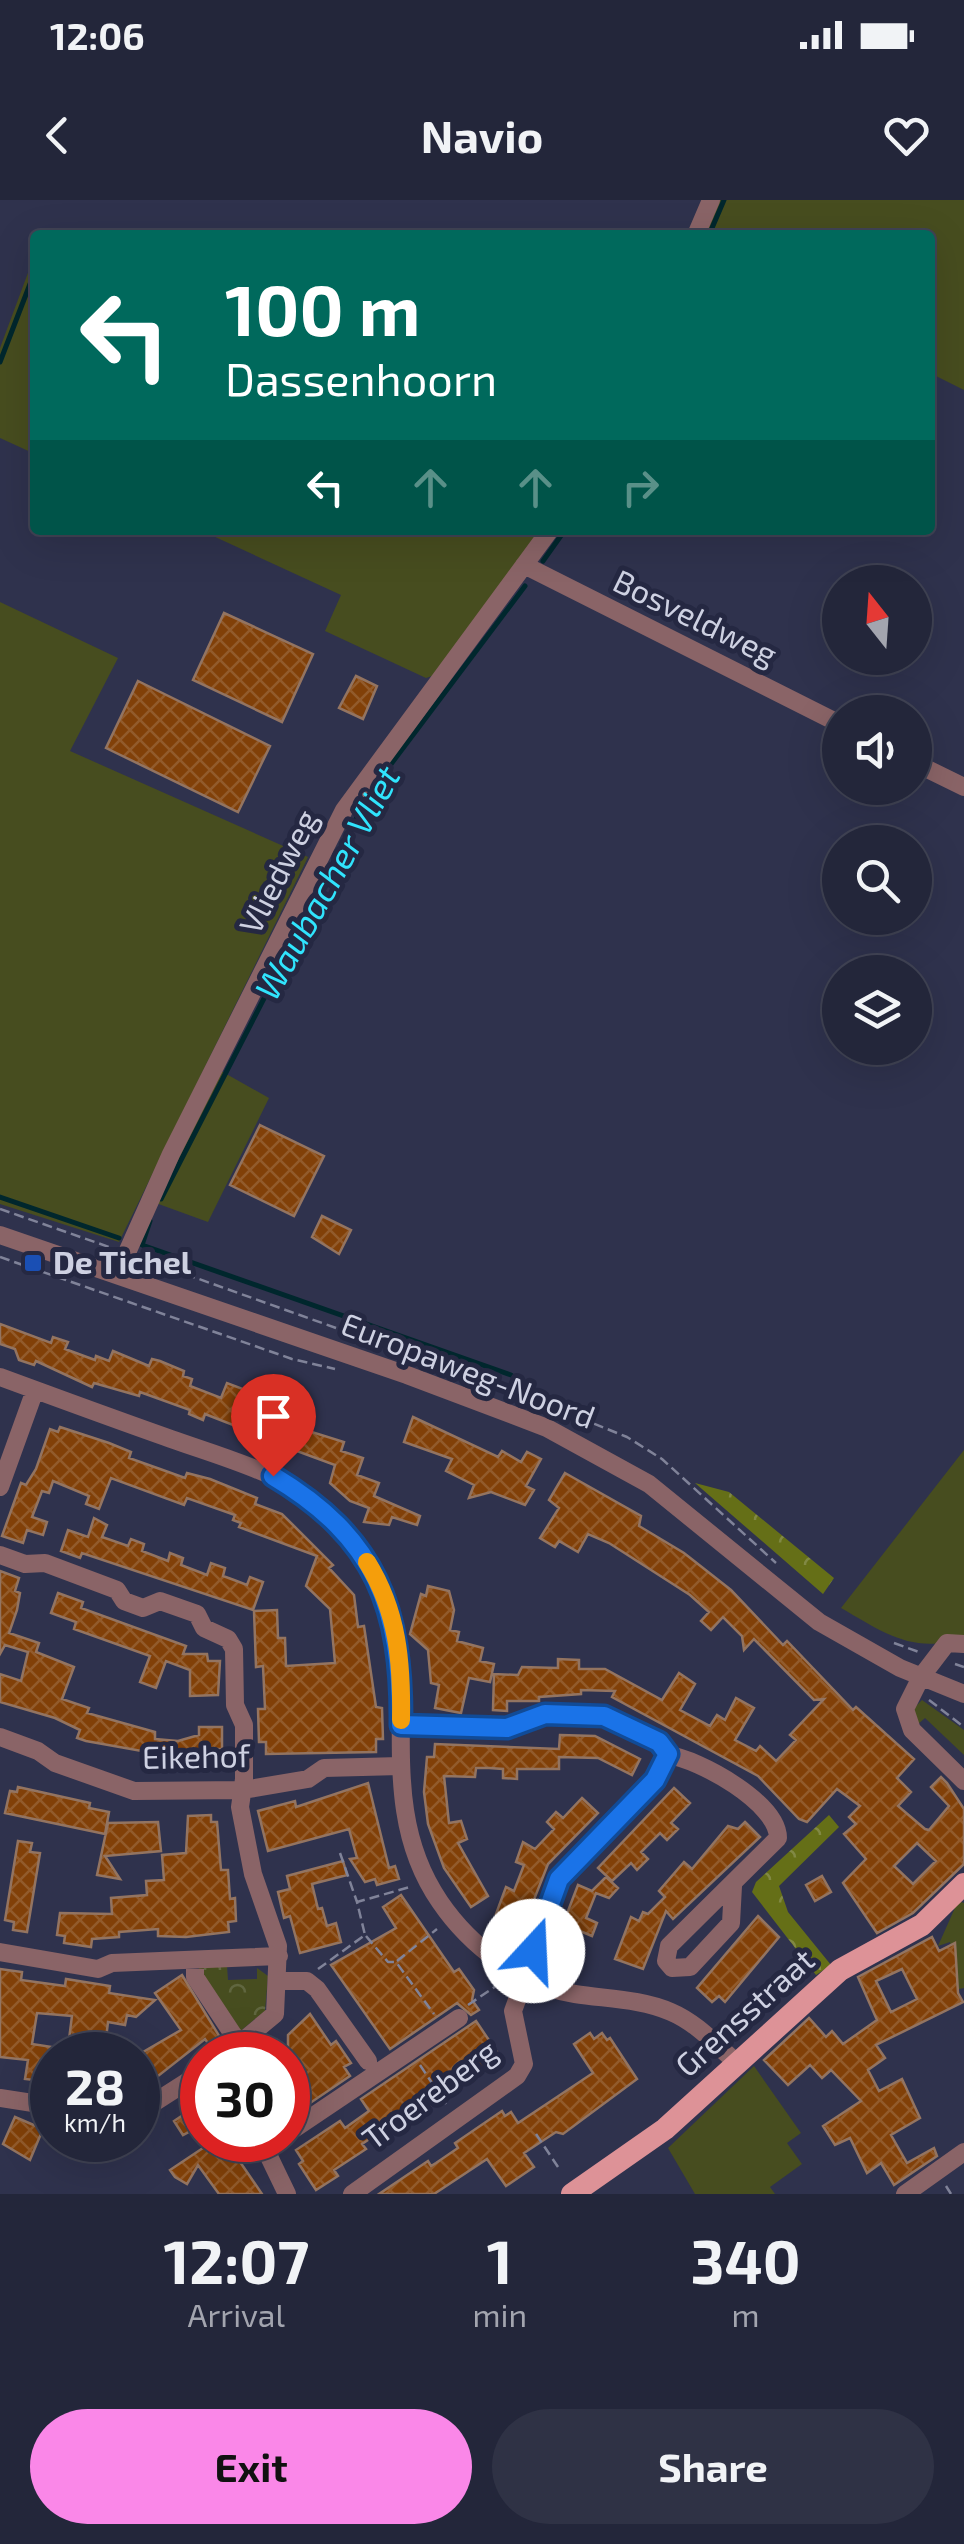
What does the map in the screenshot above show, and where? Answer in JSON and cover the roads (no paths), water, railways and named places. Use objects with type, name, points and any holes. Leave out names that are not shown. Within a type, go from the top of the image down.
[{"type":"main road","name":"Grensstraat","points":[[572,2194],[665,2129],[840,1970],[922,1925],[964,1884]]},
{"type":"street","points":[[698,230],[711,200]]},
{"type":"street","name":"Vliedweg","points":[[117,1275],[344,810],[546,535]]},
{"type":"street","name":"Bosveldweg","points":[[524,564],[822,715]]},
{"type":"street","points":[[932,771],[964,787]]},
{"type":"street","name":"Europaweg-Noord","points":[[0,1235],[472,1398],[578,1444],[687,1511],[805,1613],[921,1677],[964,1694]]},
{"type":"street","points":[[0,1378],[273,1476],[320,1507],[360,1551],[390,1606],[399,1642],[401,1805],[410,1845],[452,1918],[520,1976],[569,1993],[637,2002],[674,2013],[737,2063]]},
{"type":"street","points":[[0,1487],[35,1390]]},
{"type":"street","points":[[0,1555],[25,1564],[45,1564],[117,1590],[124,1601],[143,1608],[160,1601],[197,1614],[204,1628],[228,1639],[234,1649],[236,1705],[244,1725],[240,1806],[243,1833],[279,1956],[275,2014],[254,2032]]},
{"type":"street","points":[[964,1644],[947,1643],[921,1677],[906,1709],[912,1730],[964,1781]]},
{"type":"street","points":[[401,1725],[507,1728],[545,1714],[604,1716],[659,1742],[668,1754],[683,1757],[742,1789],[777,1826],[774,1845],[669,1946],[666,1961],[672,1968],[690,1967],[732,1923],[733,1886]]},
{"type":"street","name":"Eikehof","points":[[0,1737],[38,1750],[55,1763],[134,1790],[243,1790],[308,1779],[324,1768],[400,1766]]},
{"type":"street","points":[[533,1951],[559,1879],[655,1780],[668,1754]]},
{"type":"street","points":[[0,1952],[98,1970],[112,1963],[279,1956]]},
{"type":"street","points":[[195,1961],[195,1977],[224,2032]]},
{"type":"street","name":"Troereberg","points":[[352,2194],[517,2076],[524,2064],[513,2011],[520,1976]]},
{"type":"street","points":[[279,1981],[307,1981],[317,1988],[368,2061]]},
{"type":"street","points":[[310,2118],[451,2023]]},
{"type":"street","points":[[0,2098],[30,2103]]},
{"type":"street","points":[[905,2194],[964,2152]]},
{"type":"street","points":[[275,2162],[287,2194]]},
{"type":"waterway","name":"Waubacher Vliet","points":[[711,230],[724,200]]},
{"type":"waterway","points":[[0,362],[30,284]]},
{"type":"waterway","name":"Waubacher Vliet","points":[[543,561],[561,535]]},
{"type":"waterway","name":"Waubacher Vliet","points":[[161,1199],[370,792],[525,586]]},
{"type":"waterway","name":"Waubacher Vliet","points":[[0,1197],[119,1238]]},
{"type":"waterway","points":[[150,1221],[142,1245],[511,1375]]},
{"type":"place","name":"De Tichel","points":[[33,1263]]}]
